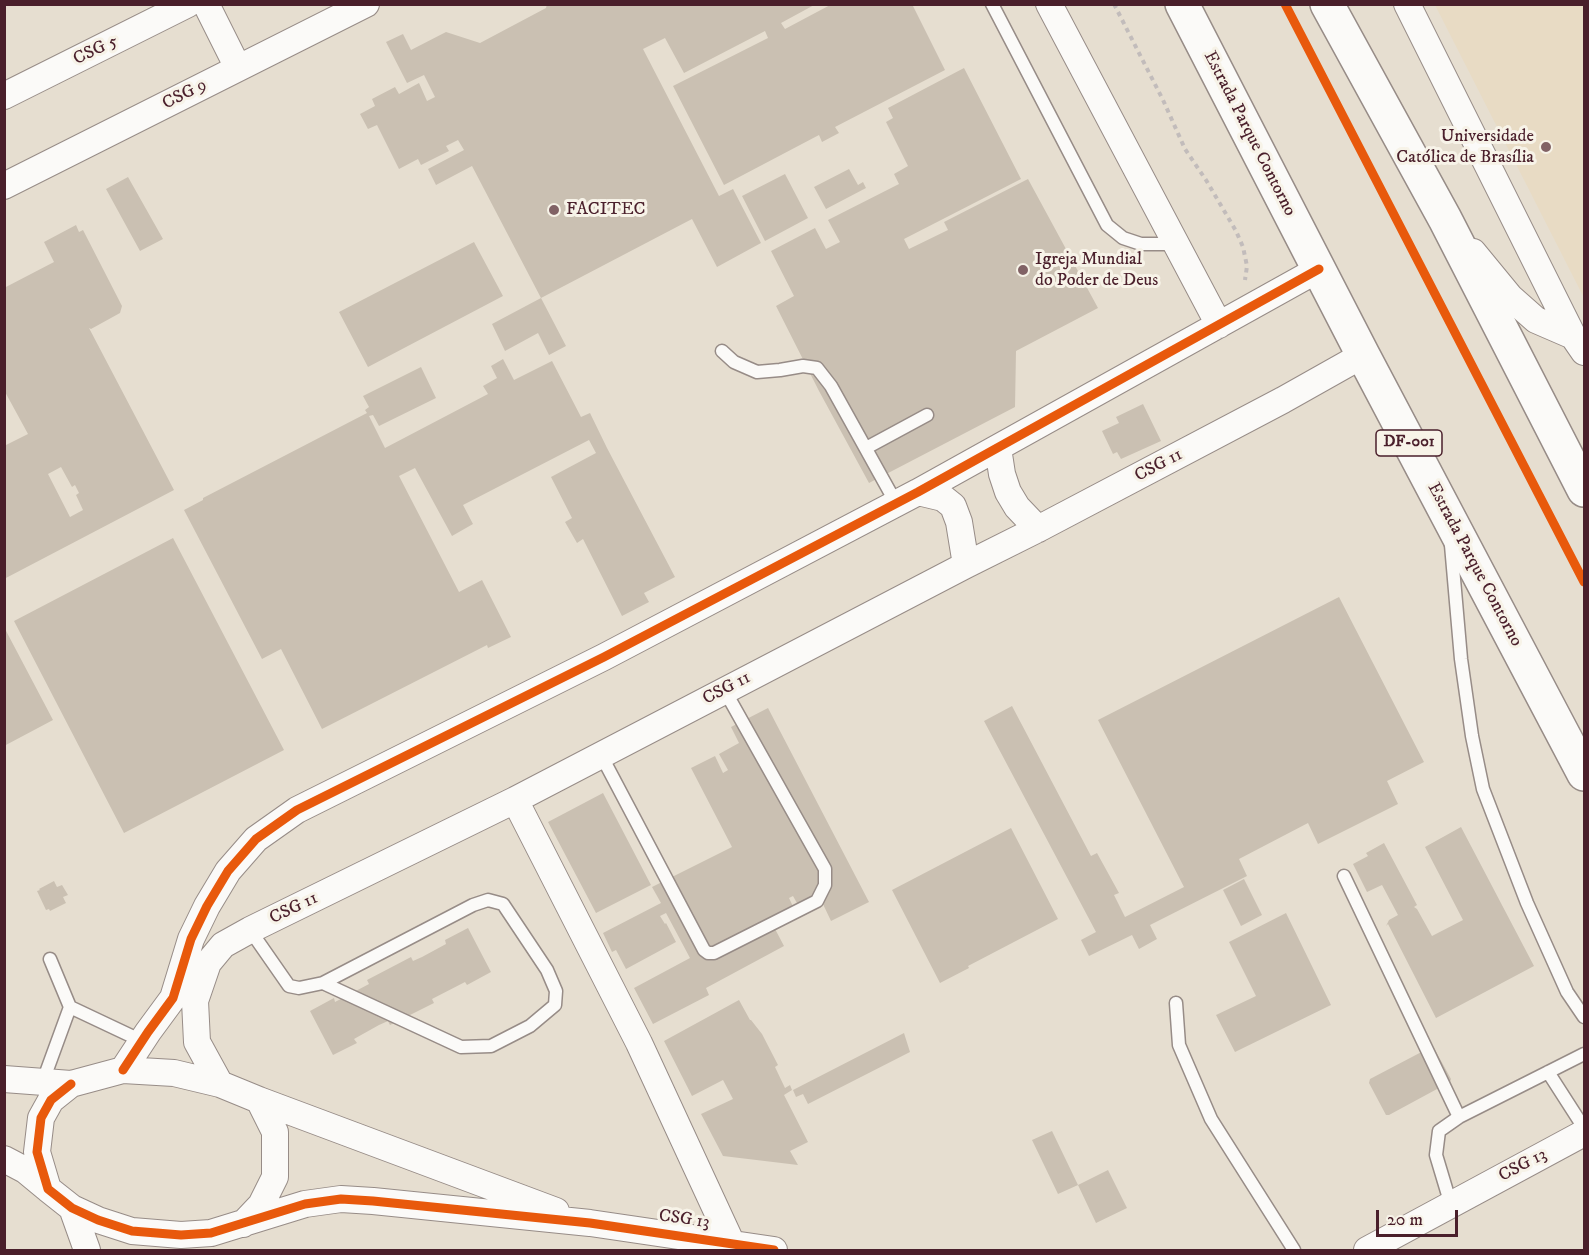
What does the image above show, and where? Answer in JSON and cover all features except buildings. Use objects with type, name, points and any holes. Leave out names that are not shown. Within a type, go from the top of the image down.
[{"type":"highway","name":"Estrada Parque Contorno","points":[[1182,4],[1363,355],[1584,774]]},
{"type":"highway","points":[[1327,4],[1445,219],[1584,490]]},
{"type":"street","name":"CSG 5","points":[[4,96],[188,4]]},
{"type":"street","points":[[206,4],[238,68]]},
{"type":"street","name":"CSG 9","points":[[4,186],[238,68],[323,14],[366,4]]},
{"type":"street","points":[[1049,4],[1176,244],[1229,319]]},
{"type":"street","points":[[1407,4],[1581,339]]},
{"type":"street","points":[[1445,219],[1510,297],[1536,320],[1581,339]]},
{"type":"street","points":[[123,1070],[173,998],[191,939],[228,871],[256,839],[297,810],[593,662],[907,498],[1319,269]]},
{"type":"street","name":"CSG 11","points":[[220,1084],[197,1042],[195,1001],[208,963],[223,945],[514,801],[1038,529],[1283,400],[1363,355]]},
{"type":"street","points":[[998,448],[1002,474],[1008,492],[1017,507],[1038,529]]},
{"type":"street","points":[[907,498],[943,498],[953,506],[959,522],[966,565]]},
{"type":"street","points":[[514,801],[639,1043],[732,1244]]},
{"type":"street","points":[[4,1078],[71,1084],[123,1070],[174,1074],[220,1084],[590,1223]]},
{"type":"street","points":[[48,1189],[37,1152],[40,1118],[51,1100],[71,1084]]},
{"type":"street","points":[[242,1224],[261,1205],[275,1177],[275,1132],[259,1100]]},
{"type":"street","name":"CSG 13","points":[[1367,1251],[1584,1133]]},
{"type":"street","points":[[4,1159],[25,1170],[72,1208],[98,1220],[132,1231],[181,1235],[205,1242],[242,1224],[305,1204],[341,1199],[590,1223]]},
{"type":"street","points":[[72,1208],[87,1251]]},
{"type":"street","name":"CSG 13","points":[[590,1223],[774,1251]]},
{"type":"lane","points":[[992,4],[1107,225],[1123,238],[1141,244],[1176,244]]},
{"type":"lane","points":[[722,351],[734,362],[757,372],[803,366],[817,368],[831,386],[866,448],[907,498]]},
{"type":"lane","points":[[866,448],[927,415]]},
{"type":"lane","points":[[1448,517],[1461,659],[1472,736],[1483,789],[1527,903],[1568,992],[1584,1017]]},
{"type":"lane","points":[[601,755],[704,950],[708,953],[714,953],[817,901],[825,885],[825,869],[725,691]]},
{"type":"lane","points":[[1344,876],[1459,1117]]},
{"type":"lane","points":[[250,930],[289,986],[299,987],[323,983],[473,905],[488,900],[503,904],[547,970],[556,991],[555,1005],[530,1026],[491,1046],[461,1047],[323,983]]},
{"type":"lane","points":[[50,959],[70,1007],[142,1041]]},
{"type":"lane","points":[[1176,1003],[1179,1045],[1211,1119],[1294,1251]]},
{"type":"lane","points":[[43,1081],[70,1007]]},
{"type":"lane","points":[[1451,1205],[1436,1155],[1439,1131],[1459,1117],[1584,1054]]},
{"type":"lane","points":[[1548,1072],[1584,1128]]},
{"type":"path","points":[[1114,4],[1185,149],[1206,180],[1243,247],[1247,266],[1229,319]]},
{"type":"shaded area","name":"Universidade Católica de Brasília","points":[[1435,5],[1584,5],[1584,298],[1580,290]]},
{"type":"cycle path","points":[[1285,4],[1584,582]]},
{"type":"cycle path","points":[[123,1070],[173,998],[191,939],[228,871],[256,839],[297,810],[604,657],[918,492],[1319,269]]},
{"type":"cycle path","points":[[71,1084],[51,1100],[41,1118],[37,1152],[48,1189],[72,1208],[98,1220],[132,1231],[181,1235],[211,1233],[305,1204],[341,1199],[590,1223],[774,1250]]},
{"type":"place","name":"Universidade Católica de Brasília","points":[[1546,147]]},
{"type":"place","name":"FACITEC","points":[[554,210]]},
{"type":"place","name":"Igreja Mundial do Poder de Deus","points":[[1023,270]]}]
